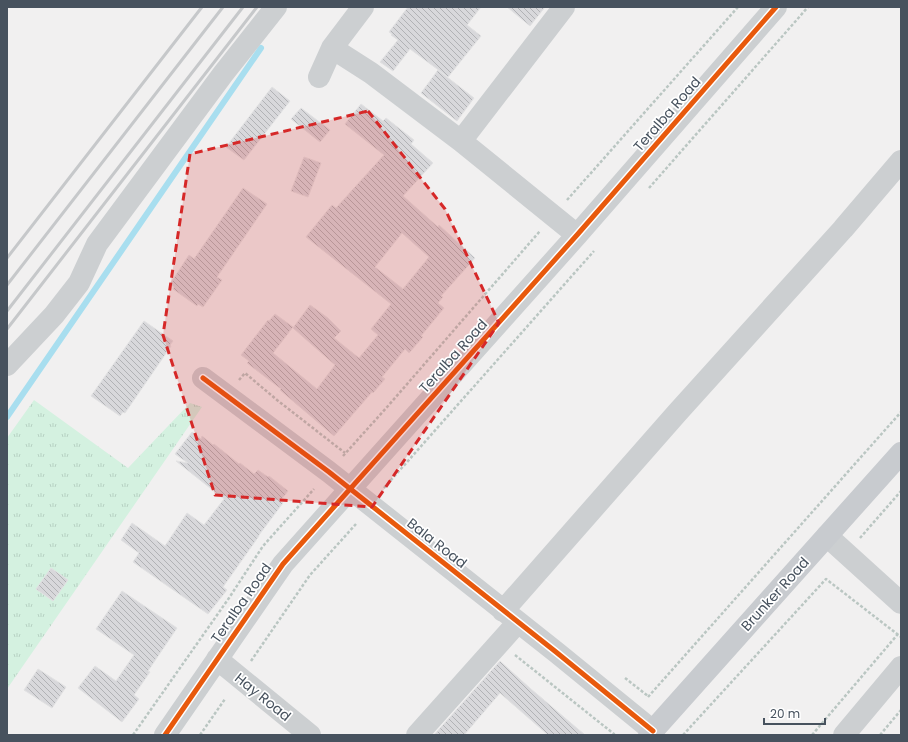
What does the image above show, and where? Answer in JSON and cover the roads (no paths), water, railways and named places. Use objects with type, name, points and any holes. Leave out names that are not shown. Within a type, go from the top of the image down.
[{"type":"main road","name":"Brunker Road","points":[[651,733],[901,453]]},
{"type":"street","points":[[7,365],[54,315],[79,283],[97,244],[223,74],[276,7]]},
{"type":"street","points":[[318,77],[332,48],[363,7]]},
{"type":"street","points":[[461,140],[564,7]]},
{"type":"street","name":"Teralba Road","points":[[165,735],[283,564],[577,235],[776,7]]},
{"type":"street","points":[[332,48],[371,73],[461,140],[577,235]]},
{"type":"street","points":[[417,735],[499,642],[510,617],[672,419],[838,234],[901,161]]},
{"type":"street","name":"Bala Road","points":[[204,378],[329,472],[556,652],[651,733]]},
{"type":"street","points":[[827,536],[901,603]]},
{"type":"street","name":"Hay Road","points":[[217,659],[310,735]]},
{"type":"street","points":[[844,735],[901,667]]},
{"type":"waterway","points":[[7,417],[261,48]]},
{"type":"railway","points":[[7,258],[202,7]]},
{"type":"railway","points":[[7,285],[223,7]]},
{"type":"railway","points":[[7,311],[243,7]]},
{"type":"railway","points":[[7,329],[257,7]]}]
